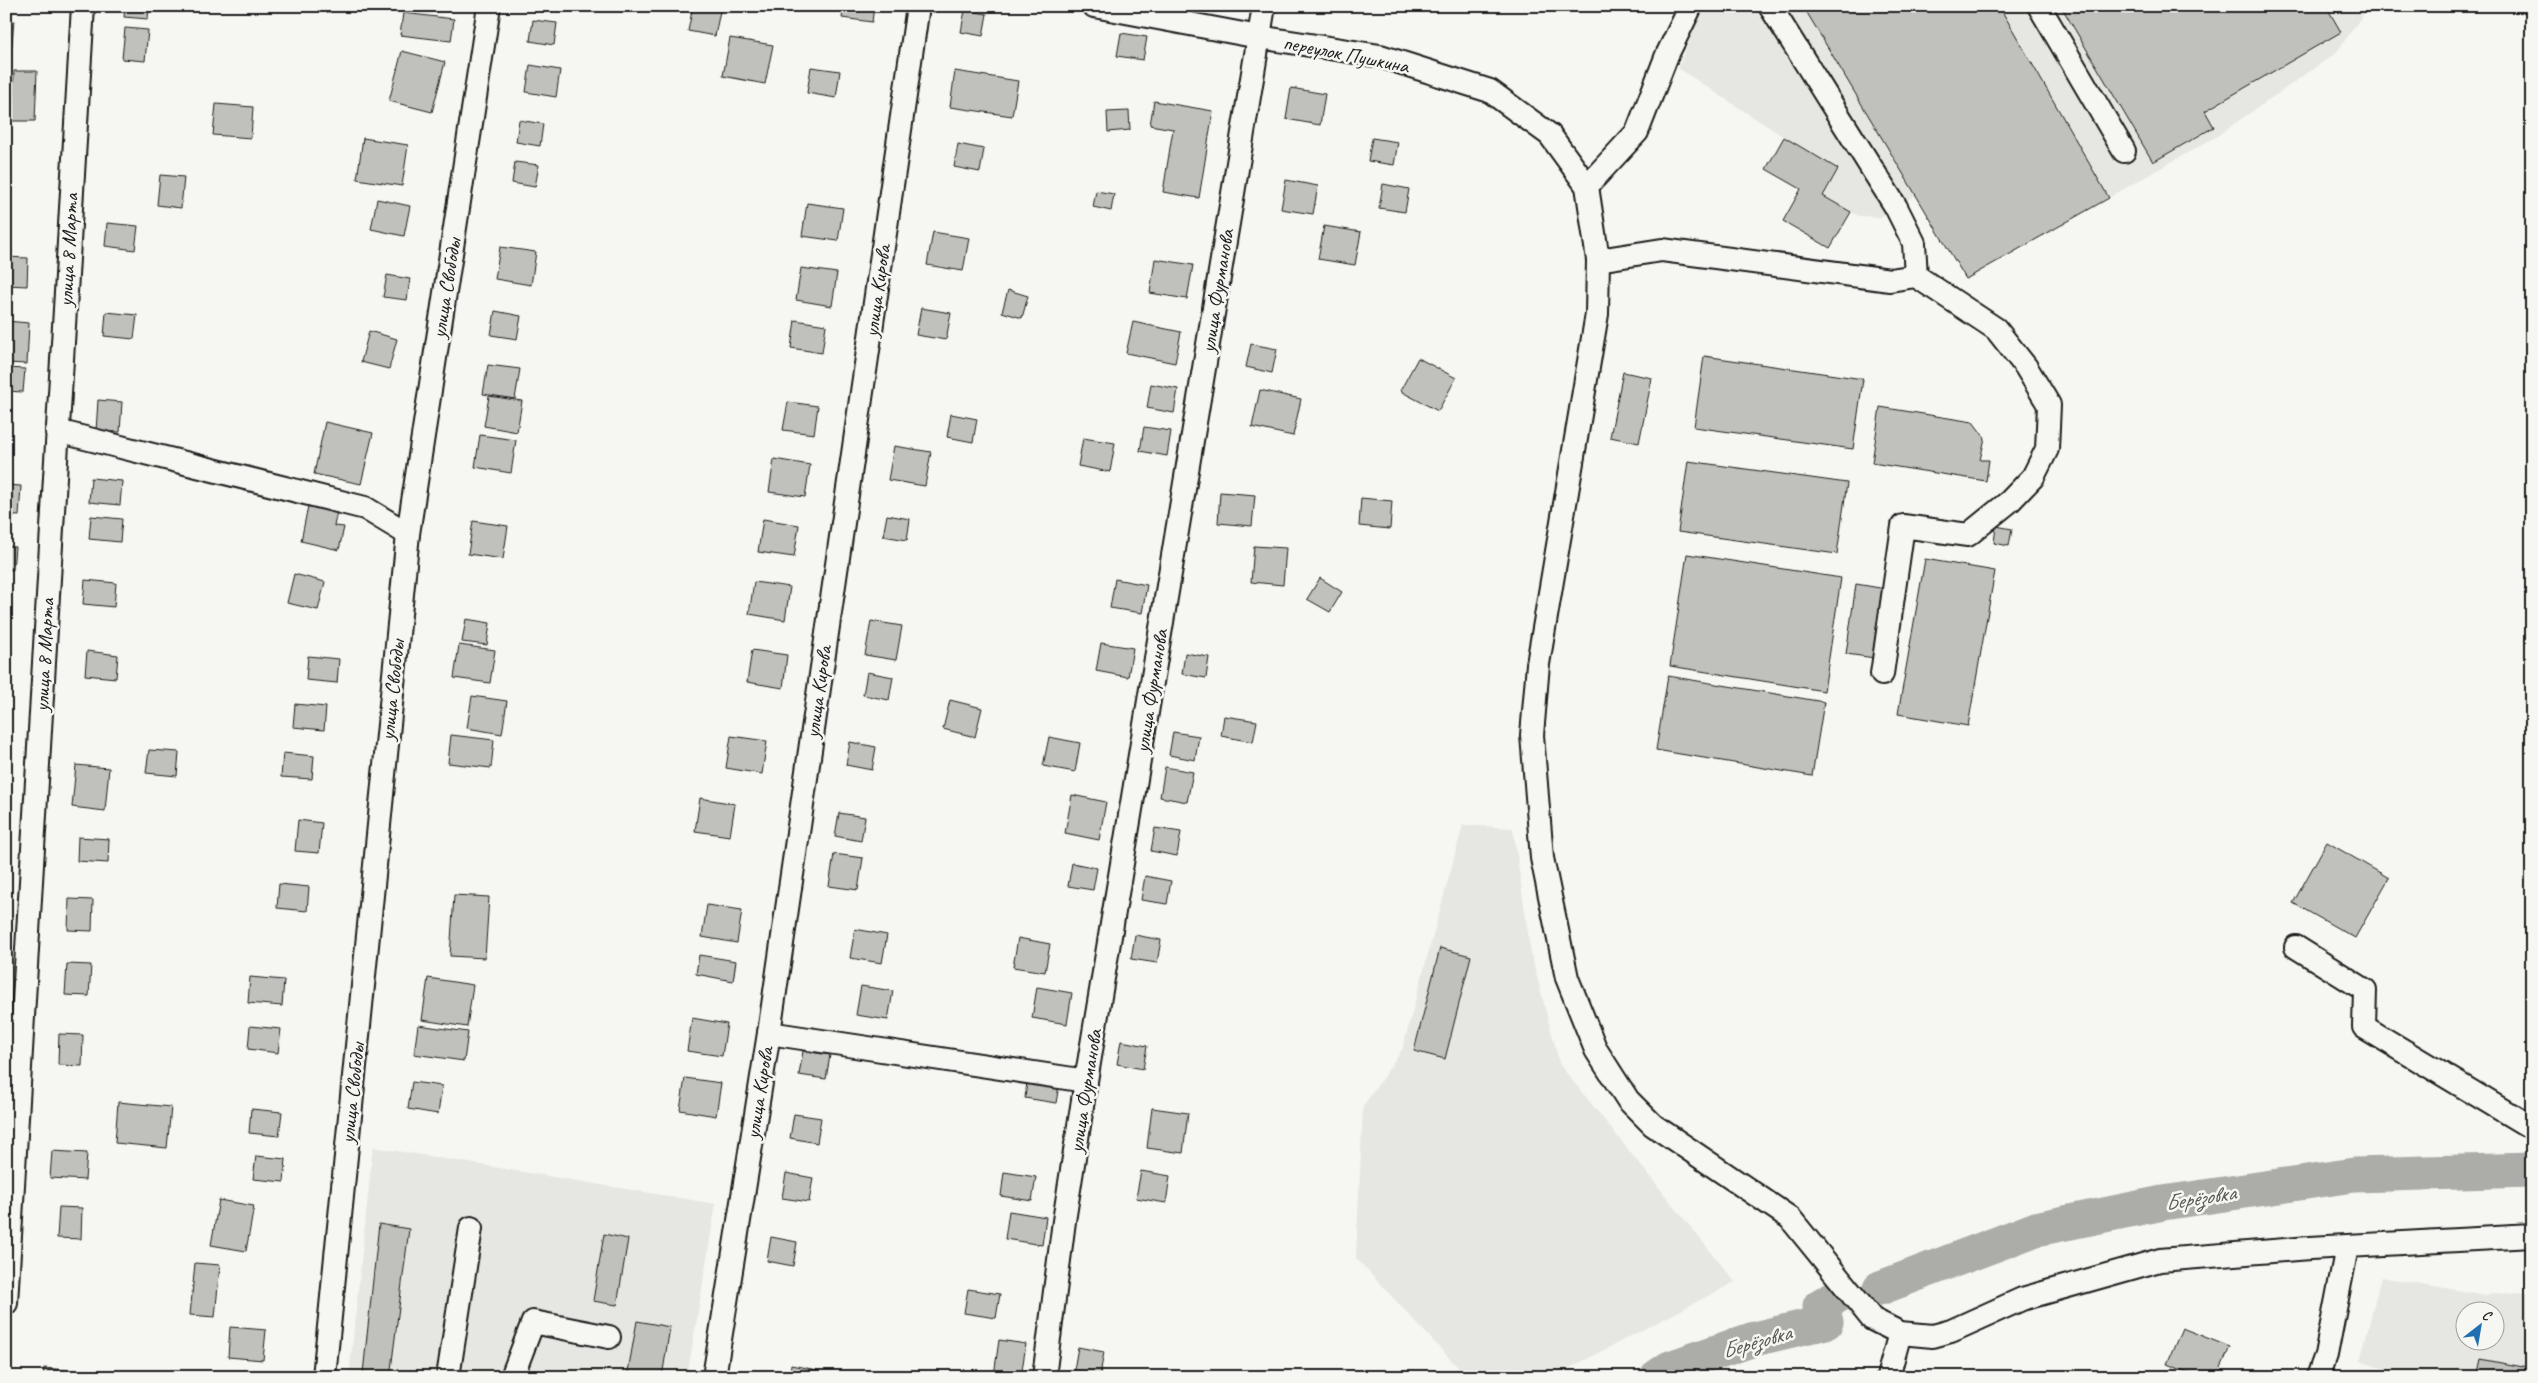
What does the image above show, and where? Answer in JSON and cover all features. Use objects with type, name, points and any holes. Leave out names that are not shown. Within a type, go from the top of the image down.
[{"type":"street","name":"улица 8 Марта","points":[[6,1303],[83,6]]},
{"type":"street","name":"улица Свободы","points":[[324,1377],[408,534],[489,6]]},
{"type":"street","name":"улица Кирова","points":[[714,1377],[769,1033],[918,6]]},
{"type":"street","name":"переулок Пушкина","points":[[1094,6],[1259,37],[1380,56],[1490,92],[1550,136],[1587,186]]},
{"type":"street","name":"улица Фурманова","points":[[1044,1377],[1064,1220],[1086,1081],[1264,6]]},
{"type":"street","points":[[1691,6],[1667,55],[1637,132],[1587,186],[1598,260],[1597,314],[1538,664],[1532,735],[1542,858],[1567,978],[1596,1050],[1628,1100],[1653,1125],[1790,1218],[1872,1319],[1900,1334],[1932,1336],[1951,1331],[2022,1299],[2160,1260],[2532,1236]]},
{"type":"street","points":[[1770,6],[1896,207],[1914,243],[1916,276]]},
{"type":"street","points":[[2039,6],[2124,151]]},
{"type":"street","points":[[1598,260],[1662,250],[1890,280],[1916,276],[1996,329],[2026,367],[2049,405],[2047,449],[2033,476],[2022,489],[1968,535],[1903,526],[1882,674]]},
{"type":"street","points":[[57,431],[365,508],[408,534]]},
{"type":"street","points":[[2296,947],[2365,990],[2364,1027],[2532,1128]]},
{"type":"street","points":[[769,1033],[1086,1081]]},
{"type":"street","points":[[448,1377],[471,1228]]},
{"type":"street","points":[[2318,1377],[2326,1355],[2347,1247]]},
{"type":"street","points":[[512,1377],[533,1322],[609,1337]]},
{"type":"street","points":[[1888,1377],[1900,1334]]},
{"type":"shaded area","points":[[1703,6],[2369,6],[2336,53],[2217,136],[1966,279],[1916,195],[1880,217],[1860,216],[1851,212],[1823,196],[1838,169],[1784,137],[1678,68]]},
{"type":"shaded area","points":[[1463,825],[1513,828],[1531,954],[1560,1065],[1735,1282],[1552,1377],[1467,1377],[1356,1258],[1363,1106],[1402,1050]]},
{"type":"shaded area","points":[[373,1147],[716,1204],[687,1377],[349,1377]]},
{"type":"shaded area","points":[[2381,1277],[2486,1295],[2532,1291],[2532,1377],[2408,1377],[2360,1360]]},
{"type":"building","points":[[125,6],[149,6],[148,19],[124,17]]},
{"type":"building","points":[[693,6],[721,6],[715,36],[688,31]]},
{"type":"building","points":[[844,6],[874,6],[872,22],[842,18]]},
{"type":"building","points":[[1803,6],[1999,6],[2109,198],[1966,279]]},
{"type":"building","points":[[2061,6],[2326,6],[2341,32],[2205,111],[2214,127],[2153,162]]},
{"type":"building","points":[[965,10],[987,14],[983,36],[961,32]]},
{"type":"building","points":[[403,13],[454,19],[451,41],[400,35]]},
{"type":"building","points":[[533,20],[557,23],[554,45],[530,41]]},
{"type":"building","points":[[6,21],[14,21],[11,54],[6,53]]},
{"type":"building","points":[[125,28],[148,30],[145,61],[122,59]]},
{"type":"building","points":[[1121,33],[1147,37],[1143,60],[1117,56]]},
{"type":"building","points":[[730,38],[773,45],[765,84],[723,76]]},
{"type":"building","points":[[402,51],[445,62],[432,112],[389,101]]},
{"type":"building","points":[[530,65],[560,70],[556,97],[526,92]]},
{"type":"building","points":[[811,67],[840,71],[836,98],[807,93]]},
{"type":"building","points":[[14,71],[37,71],[35,121],[12,121]]},
{"type":"building","points":[[955,71],[1018,81],[1012,116],[950,107]]},
{"type":"building","points":[[1291,88],[1325,94],[1320,125],[1286,119]]},
{"type":"building","points":[[1154,101],[1213,111],[1199,198],[1163,192],[1173,129],[1150,125]]},
{"type":"building","points":[[216,104],[253,107],[251,138],[213,135]]},
{"type":"building","points":[[1129,111],[1130,130],[1108,132],[1107,112]]},
{"type":"building","points":[[519,120],[543,124],[540,146],[516,142]]},
{"type":"building","points":[[1784,137],[1838,169],[1823,196],[1851,212],[1830,248],[1783,221],[1801,189],[1766,169]]},
{"type":"building","points":[[363,138],[408,145],[402,186],[357,179]]},
{"type":"building","points":[[1372,138],[1398,142],[1394,165],[1368,161]]},
{"type":"building","points":[[958,144],[984,149],[980,172],[954,167]]},
{"type":"building","points":[[515,162],[539,165],[535,187],[512,183]]},
{"type":"building","points":[[160,175],[184,177],[181,208],[157,205]]},
{"type":"building","points":[[1286,180],[1318,186],[1313,214],[1281,209]]},
{"type":"building","points":[[1383,184],[1409,189],[1405,212],[1379,208]]},
{"type":"building","points":[[1096,191],[1114,194],[1111,211],[1093,207]]},
{"type":"building","points":[[377,199],[410,206],[404,236],[371,229]]},
{"type":"building","points":[[807,203],[843,208],[838,241],[802,236]]},
{"type":"building","points":[[107,223],[138,226],[135,250],[105,246]]},
{"type":"building","points":[[1324,226],[1361,232],[1355,265],[1318,259]]},
{"type":"building","points":[[933,232],[969,238],[963,271],[927,265]]},
{"type":"building","points":[[500,247],[536,252],[531,285],[495,279]]},
{"type":"building","points":[[6,257],[28,258],[27,286],[6,285]]},
{"type":"building","points":[[1155,259],[1193,265],[1187,299],[1150,293]]},
{"type":"building","points":[[801,268],[837,273],[832,306],[796,300]]},
{"type":"building","points":[[387,275],[410,279],[407,300],[383,297]]},
{"type":"building","points":[[1008,290],[1028,296],[1022,318],[1002,312]]},
{"type":"building","points":[[921,308],[951,313],[946,340],[916,335]]},
{"type":"building","points":[[495,311],[521,316],[517,339],[491,335]]},
{"type":"building","points":[[106,312],[137,315],[134,339],[104,336]]},
{"type":"building","points":[[795,320],[826,325],[822,353],[791,348]]},
{"type":"building","points":[[6,321],[29,323],[27,364],[6,363]]},
{"type":"building","points":[[1133,322],[1181,332],[1175,363],[1126,353]]},
{"type":"building","points":[[369,331],[397,339],[389,369],[361,362]]},
{"type":"building","points":[[1251,344],[1277,349],[1272,373],[1246,367]]},
{"type":"building","points":[[1704,356],[1863,379],[1853,449],[1694,427]]},
{"type":"building","points":[[1418,358],[1456,378],[1438,411],[1400,391]]},
{"type":"building","points":[[488,365],[520,369],[515,399],[483,394]]},
{"type":"building","points":[[6,368],[25,369],[23,392],[6,391]]},
{"type":"building","points":[[1623,372],[1652,378],[1639,443],[1610,437]]},
{"type":"building","points":[[1151,384],[1178,389],[1174,413],[1147,408]]},
{"type":"building","points":[[1260,390],[1301,399],[1293,436],[1252,427]]},
{"type":"building","points":[[489,396],[522,401],[517,432],[484,426]]},
{"type":"building","points":[[98,400],[122,402],[120,432],[96,431]]},
{"type":"building","points":[[788,402],[818,406],[814,434],[783,430]]},
{"type":"building","points":[[1880,407],[1973,422],[1985,438],[1980,460],[1989,460],[1986,481],[1872,463]]},
{"type":"building","points":[[951,414],[977,419],[973,442],[947,437]]},
{"type":"building","points":[[325,422],[373,433],[361,484],[314,474]]},
{"type":"building","points":[[1144,427],[1171,431],[1167,456],[1140,451]]},
{"type":"building","points":[[480,435],[516,440],[511,473],[475,467]]},
{"type":"building","points":[[1083,438],[1115,443],[1110,472],[1078,466]]},
{"type":"building","points":[[894,446],[931,452],[925,486],[888,480]]},
{"type":"building","points":[[774,459],[810,465],[805,497],[769,492]]},
{"type":"building","points":[[1688,461],[1847,483],[1837,554],[1678,532]]},
{"type":"building","points":[[91,478],[122,481],[120,505],[89,502]]},
{"type":"building","points":[[6,485],[21,486],[19,516],[6,515]]},
{"type":"building","points":[[1220,492],[1255,495],[1252,526],[1218,523]]},
{"type":"building","points":[[1361,498],[1392,501],[1390,529],[1359,526]]},
{"type":"building","points":[[309,501],[338,507],[334,526],[344,527],[339,550],[301,541]]},
{"type":"building","points":[[887,515],[910,519],[907,540],[883,536]]},
{"type":"building","points":[[91,516],[122,519],[120,542],[89,539]]},
{"type":"building","points":[[763,519],[799,525],[794,557],[758,552]]},
{"type":"building","points":[[473,521],[508,526],[503,559],[468,554]]},
{"type":"building","points":[[1996,526],[2012,529],[2009,546],[1994,543]]},
{"type":"building","points":[[6,546],[15,547],[13,570],[6,569]]},
{"type":"building","points":[[1254,546],[1286,548],[1283,585],[1251,582]]},
{"type":"building","points":[[1687,554],[1841,578],[1824,691],[1670,666]]},
{"type":"building","points":[[1925,559],[1995,571],[1968,726],[1898,714]]},
{"type":"building","points":[[294,574],[325,582],[318,610],[287,603]]},
{"type":"building","points":[[1320,578],[1342,592],[1330,612],[1307,599]]},
{"type":"building","points":[[1115,579],[1147,585],[1142,613],[1110,608]]},
{"type":"building","points":[[85,580],[116,583],[114,607],[83,604]]},
{"type":"building","points":[[754,582],[790,587],[785,620],[749,614]]},
{"type":"building","points":[[1856,584],[1886,589],[1875,658],[1846,654]]},
{"type":"building","points":[[466,619],[490,623],[487,645],[462,642]]},
{"type":"building","points":[[871,621],[902,626],[896,660],[865,655]]},
{"type":"building","points":[[1101,643],[1133,648],[1128,677],[1096,671]]},
{"type":"building","points":[[459,645],[495,650],[490,683],[454,678]]},
{"type":"building","points":[[752,650],[787,655],[783,688],[747,682]]},
{"type":"building","points":[[87,651],[118,655],[116,678],[85,675]]},
{"type":"building","points":[[1185,653],[1209,657],[1206,678],[1182,674]]},
{"type":"building","points":[[308,656],[339,659],[337,683],[306,680]]},
{"type":"building","points":[[867,672],[893,677],[889,700],[863,695]]},
{"type":"building","points":[[1668,676],[1824,702],[1812,776],[1656,750]]},
{"type":"building","points":[[472,696],[507,701],[502,734],[467,728]]},
{"type":"building","points":[[950,700],[982,708],[975,737],[943,729]]},
{"type":"building","points":[[295,704],[326,707],[324,730],[293,727]]},
{"type":"building","points":[[1224,716],[1257,721],[1253,742],[1221,736]]},
{"type":"building","points":[[1173,732],[1199,736],[1195,760],[1169,755]]},
{"type":"building","points":[[451,735],[494,740],[491,768],[448,763]]},
{"type":"building","points":[[731,736],[767,741],[762,774],[726,768]]},
{"type":"building","points":[[1049,737],[1080,743],[1075,772],[1043,766]]},
{"type":"building","points":[[850,742],[876,747],[872,770],[846,765]]},
{"type":"building","points":[[149,750],[179,752],[177,776],[146,773]]},
{"type":"building","points":[[283,753],[314,756],[312,779],[281,777]]},
{"type":"building","points":[[76,765],[109,768],[105,811],[72,807]]},
{"type":"building","points":[[1165,767],[1193,772],[1187,802],[1160,797]]},
{"type":"building","points":[[1072,795],[1106,802],[1099,840],[1065,833]]},
{"type":"building","points":[[700,798],[735,804],[730,836],[695,831]]},
{"type":"building","points":[[839,813],[865,817],[861,841],[835,836]]},
{"type":"building","points":[[298,820],[322,823],[319,853],[295,851]]},
{"type":"building","points":[[1155,828],[1181,832],[1177,856],[1151,851]]},
{"type":"building","points":[[78,837],[109,839],[108,863],[77,861]]},
{"type":"building","points":[[2327,842],[2389,878],[2355,938],[2293,903]]},
{"type":"building","points":[[834,854],[863,858],[858,890],[829,886]]},
{"type":"building","points":[[1072,863],[1097,868],[1093,890],[1068,886]]},
{"type":"building","points":[[1145,876],[1171,881],[1167,904],[1141,900]]},
{"type":"building","points":[[279,884],[309,887],[307,911],[277,908]]},
{"type":"building","points":[[454,895],[489,897],[485,958],[450,956]]},
{"type":"building","points":[[69,899],[93,900],[92,931],[68,930]]},
{"type":"building","points":[[707,905],[742,910],[737,943],[702,937]]},
{"type":"building","points":[[855,929],[887,935],[882,963],[850,958]]},
{"type":"building","points":[[1135,935],[1161,940],[1157,963],[1131,959]]},
{"type":"building","points":[[1018,938],[1050,944],[1045,972],[1013,967]]},
{"type":"building","points":[[1440,948],[1471,956],[1445,1059],[1414,1051]]},
{"type":"building","points":[[699,955],[736,961],[733,981],[696,974]]},
{"type":"building","points":[[67,964],[91,965],[89,996],[65,995]]},
{"type":"building","points":[[250,977],[284,980],[282,1006],[248,1003]]},
{"type":"building","points":[[428,978],[473,985],[467,1027],[422,1020]]},
{"type":"building","points":[[861,986],[893,991],[888,1020],[856,1015]]},
{"type":"building","points":[[1037,987],[1072,993],[1067,1024],[1032,1018]]},
{"type":"building","points":[[692,1018],[727,1024],[722,1056],[687,1051]]},
{"type":"building","points":[[418,1025],[468,1032],[464,1061],[414,1054]]},
{"type":"building","points":[[250,1026],[281,1029],[278,1053],[248,1049]]},
{"type":"building","points":[[59,1034],[83,1035],[82,1066],[58,1065]]},
{"type":"building","points":[[1121,1041],[1147,1046],[1143,1069],[1117,1064]]},
{"type":"building","points":[[803,1051],[830,1055],[826,1079],[799,1075]]},
{"type":"building","points":[[1028,1074],[1060,1079],[1056,1103],[1025,1098]]},
{"type":"building","points":[[685,1078],[721,1083],[716,1116],[680,1110]]},
{"type":"building","points":[[412,1082],[442,1086],[438,1114],[408,1109]]},
{"type":"building","points":[[118,1102],[171,1107],[167,1148],[115,1143]]},
{"type":"building","points":[[1152,1108],[1188,1113],[1183,1153],[1147,1148]]},
{"type":"building","points":[[251,1109],[282,1112],[279,1136],[249,1133]]},
{"type":"building","points":[[794,1114],[821,1118],[817,1143],[790,1138]]},
{"type":"building","points":[[52,1151],[87,1153],[85,1180],[50,1178]]},
{"type":"building","points":[[256,1156],[286,1159],[284,1182],[253,1179]]},
{"type":"building","points":[[1141,1171],[1170,1176],[1166,1203],[1136,1198]]},
{"type":"building","points":[[1004,1172],[1036,1177],[1032,1201],[1001,1196]]},
{"type":"building","points":[[786,1173],[813,1178],[809,1202],[782,1198]]},
{"type":"building","points":[[219,1200],[254,1206],[246,1251],[211,1245]]},
{"type":"building","points":[[59,1207],[82,1208],[81,1239],[57,1238]]},
{"type":"building","points":[[1009,1211],[1046,1217],[1042,1245],[1005,1239]]},
{"type":"building","points":[[379,1224],[409,1229],[390,1377],[363,1373]]},
{"type":"building","points":[[604,1234],[628,1239],[617,1305],[593,1301]]},
{"type":"building","points":[[771,1237],[797,1242],[793,1266],[767,1261]]},
{"type":"building","points":[[195,1263],[220,1265],[215,1317],[190,1315]]},
{"type":"building","points":[[968,1289],[1000,1294],[996,1318],[964,1313]]},
{"type":"building","points":[[637,1321],[670,1327],[662,1377],[627,1377]]},
{"type":"building","points":[[230,1327],[266,1330],[263,1360],[228,1357]]},
{"type":"building","points":[[2182,1328],[2230,1347],[2217,1377],[2200,1377],[2167,1364]]},
{"type":"building","points":[[999,1340],[1026,1344],[1021,1377],[994,1375]]},
{"type":"building","points":[[1078,1347],[1104,1352],[1100,1375],[1074,1370]]},
{"type":"building","points":[[2481,1359],[2532,1369],[2532,1377],[2477,1377]]},
{"type":"building","points":[[791,1365],[817,1370],[816,1377],[789,1377]]},
{"type":"building","points":[[44,1368],[77,1371],[77,1377],[43,1377]]},
{"type":"waterway","name":"Берёзовка","points":[[1880,1288],[2036,1229],[2163,1203],[2354,1175],[2532,1170]]},
{"type":"waterway","name":"Берёзовка","points":[[1657,1377],[1670,1368],[1754,1339],[1826,1322],[1820,1306],[1834,1298]]}]
